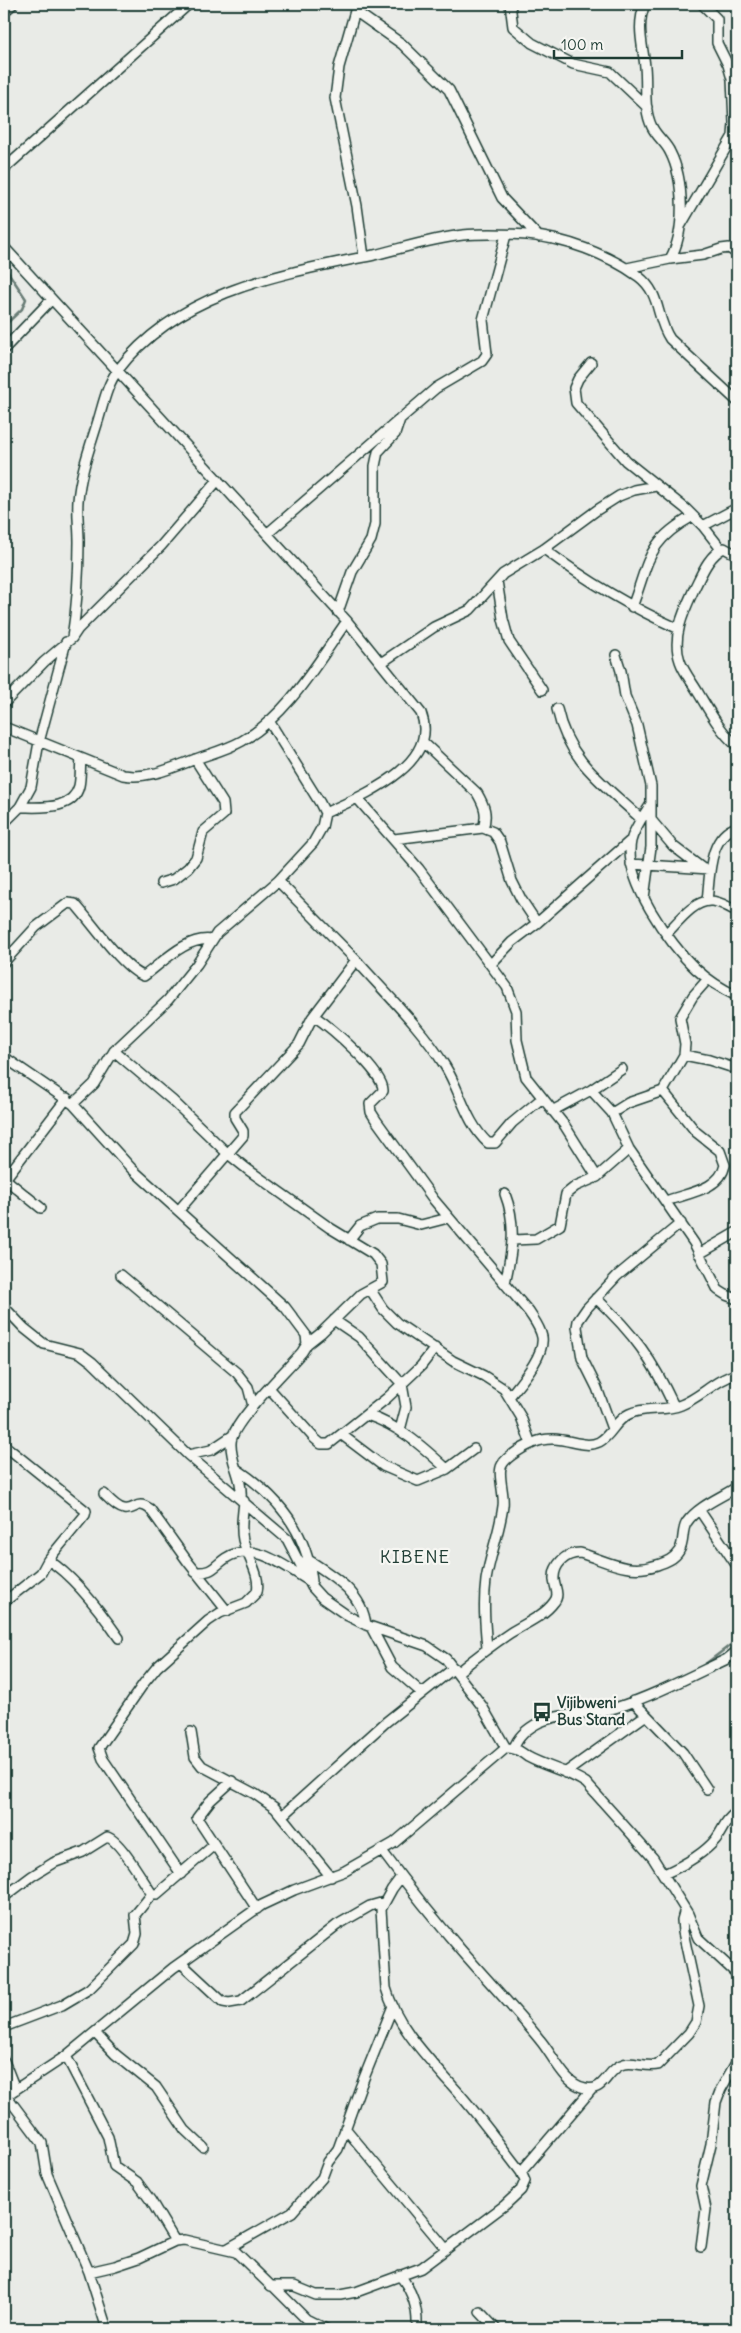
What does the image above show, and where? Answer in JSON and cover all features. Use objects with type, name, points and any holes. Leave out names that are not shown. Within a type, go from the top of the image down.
[{"type":"street","points":[[4,12],[13,4]]},
{"type":"street","points":[[4,169],[189,4]]},
{"type":"street","points":[[510,4],[513,27],[532,43],[573,64],[610,72],[647,107]]},
{"type":"street","points":[[645,4],[640,19],[640,34],[645,68],[647,107],[652,128],[669,149],[674,160],[681,205],[681,226],[677,247],[670,259]]},
{"type":"street","points":[[681,226],[733,136],[732,79],[728,65],[717,43],[719,24],[712,12],[702,4]]},
{"type":"street","points":[[364,257],[357,206],[335,98],[339,68],[356,7],[402,44],[449,90],[502,198],[540,237]]},
{"type":"street","points":[[4,822],[20,807],[30,787],[39,742],[69,639],[79,543],[79,496],[86,461],[101,411],[117,371],[169,321],[201,303],[290,271],[462,235],[540,237],[594,252],[626,268],[652,290],[658,304],[663,328],[670,340],[737,401]]},
{"type":"street","points":[[268,533],[448,380],[474,367],[486,357],[484,320],[506,235]]},
{"type":"street","points":[[4,247],[347,621],[421,714],[426,730],[423,742],[413,759],[384,784],[325,813]]},
{"type":"street","points":[[626,268],[702,255],[726,248],[737,254]]},
{"type":"street","points":[[4,349],[51,300]]},
{"type":"street","points":[[591,363],[578,379],[574,388],[576,403],[626,461],[693,516],[721,549]]},
{"type":"street","points":[[338,612],[352,572],[371,540],[374,524],[375,466],[378,452],[395,434],[400,419]]},
{"type":"street","points":[[4,703],[160,546],[218,480]]},
{"type":"street","points":[[381,663],[412,640],[444,621],[470,610],[512,567],[544,549],[619,496],[634,490],[656,486]]},
{"type":"street","points":[[703,526],[737,508]]},
{"type":"street","points":[[632,607],[648,559],[657,542],[673,527],[693,516]]},
{"type":"street","points":[[544,549],[597,587],[632,607],[679,628]]},
{"type":"street","points":[[737,554],[730,549],[721,549],[706,566],[684,611],[679,628],[677,651],[683,669],[721,731],[737,746]]},
{"type":"street","points":[[497,581],[504,625],[509,640],[542,690]]},
{"type":"street","points":[[4,727],[111,771],[133,777],[158,772],[224,750],[243,741],[268,721],[298,688],[347,621]]},
{"type":"street","points":[[616,656],[621,671],[625,696],[635,717],[651,786],[650,864],[644,898]]},
{"type":"street","points":[[557,709],[564,734],[578,759],[641,819]]},
{"type":"street","points":[[41,1208],[4,1178],[70,1101],[94,1084],[114,1051],[168,1000],[198,964],[212,940],[225,926],[278,881],[313,842],[322,827],[325,813],[268,721]]},
{"type":"street","points":[[423,742],[477,793],[486,815],[483,828]]},
{"type":"street","points":[[20,807],[58,805],[68,802],[78,790],[81,758]]},
{"type":"street","points":[[161,883],[174,879],[188,868],[196,858],[202,832],[224,814],[223,803],[196,759]]},
{"type":"street","points":[[357,798],[394,839],[491,964],[512,998],[526,1078],[582,1151],[597,1177]]},
{"type":"street","points":[[491,964],[512,942],[537,923],[631,840],[651,803]]},
{"type":"street","points":[[651,821],[673,846],[706,868]]},
{"type":"street","points":[[707,901],[706,868],[724,836],[737,827]]},
{"type":"street","points":[[394,839],[483,828],[493,832],[500,842],[518,893],[537,923]]},
{"type":"street","points":[[631,840],[631,864],[637,884],[676,948],[708,979],[737,996]]},
{"type":"street","points":[[631,864],[706,868]]},
{"type":"street","points":[[278,881],[356,960],[436,1051],[447,1068],[468,1114],[488,1143],[495,1143],[512,1123],[541,1098]]},
{"type":"street","points":[[667,933],[694,906],[707,901],[720,903],[737,911]]},
{"type":"street","points":[[4,961],[36,928],[68,903],[75,904],[89,924],[125,961],[144,976],[186,945],[205,939],[212,940]]},
{"type":"street","points":[[179,1210],[244,1134],[234,1115],[235,1112],[292,1053],[314,1016],[356,960]]},
{"type":"street","points":[[612,1113],[628,1103],[663,1091],[684,1055],[685,1044],[680,1018],[693,996],[708,979]]},
{"type":"street","points":[[314,1016],[352,1047],[382,1082],[383,1091],[370,1104],[371,1112],[414,1175],[539,1327],[542,1339],[534,1361],[510,1396]]},
{"type":"street","points":[[114,1051],[173,1100],[227,1153],[269,1187],[373,1254],[381,1264],[383,1282],[361,1294],[307,1344],[296,1360],[254,1406],[232,1436],[211,1450],[188,1455]]},
{"type":"street","points":[[684,1055],[709,1060],[737,1069]]},
{"type":"street","points":[[4,1057],[70,1101],[132,1169],[285,1307],[302,1328],[306,1335],[307,1344]]},
{"type":"street","points":[[552,1112],[591,1090],[622,1069]]},
{"type":"street","points":[[591,1090],[612,1113],[629,1149],[681,1223],[718,1290],[726,1296],[737,1298]]},
{"type":"street","points":[[663,1091],[696,1132],[720,1151],[725,1165],[719,1179],[712,1185],[666,1201]]},
{"type":"street","points":[[513,1240],[536,1239],[560,1225],[566,1194],[576,1186],[597,1177],[629,1149]]},
{"type":"street","points":[[504,1283],[513,1240],[512,1212],[506,1194]]},
{"type":"street","points":[[349,1240],[360,1226],[378,1219],[398,1219],[421,1225],[448,1218]]},
{"type":"street","points":[[612,1429],[597,1388],[578,1346],[578,1321],[596,1298],[625,1269],[681,1223]]},
{"type":"street","points":[[699,1254],[737,1232]]},
{"type":"street","points":[[121,1275],[237,1373],[248,1386],[254,1406]]},
{"type":"street","points":[[370,1289],[390,1318],[467,1369],[496,1383],[510,1396],[531,1444]]},
{"type":"street","points":[[596,1298],[625,1326],[640,1346],[655,1368],[674,1406]]},
{"type":"street","points":[[4,1307],[24,1328],[44,1344],[80,1353],[92,1362],[188,1455],[287,1539],[296,1552],[310,1584]]},
{"type":"street","points":[[334,1320],[359,1338],[402,1384],[406,1407],[400,1430]]},
{"type":"street","points":[[270,1389],[321,1444],[328,1444],[367,1415],[402,1384],[435,1348]]},
{"type":"street","points":[[487,1648],[484,1599],[486,1579],[503,1505],[501,1468],[506,1461],[531,1444],[553,1437],[594,1444],[605,1439],[617,1421],[630,1414],[646,1408],[674,1406],[688,1401],[716,1384],[737,1376]]},
{"type":"street","points":[[367,1415],[400,1430],[447,1469]]},
{"type":"street","points":[[342,1435],[383,1466],[413,1480],[422,1480],[447,1469],[474,1449]]},
{"type":"street","points":[[181,1874],[103,1759],[99,1748],[157,1666],[208,1621],[246,1603],[257,1592],[257,1578],[247,1552],[241,1527],[243,1500],[241,1480],[232,1450],[232,1436]]},
{"type":"street","points":[[4,1445],[86,1511],[48,1560],[41,1573],[4,1602]]},
{"type":"street","points":[[238,1470],[253,1480],[291,1519],[307,1559],[310,1584]]},
{"type":"street","points":[[283,1815],[422,1692],[542,1613],[554,1602],[558,1595],[554,1574],[559,1563],[565,1557],[573,1553],[580,1553],[630,1570],[652,1567],[668,1561],[680,1550],[686,1523],[737,1486]]},
{"type":"street","points":[[104,1494],[121,1508],[125,1509],[141,1504],[150,1509],[195,1572],[227,1611]]},
{"type":"street","points":[[700,1511],[737,1566]]},
{"type":"street","points":[[195,1572],[207,1573],[228,1557],[247,1552],[280,1562],[310,1584],[336,1608],[369,1626],[427,1646],[438,1652],[456,1670],[510,1748],[586,1783],[636,1837],[664,1874],[685,1909],[698,1938],[737,1974]]},
{"type":"street","points":[[307,1559],[328,1572],[352,1592],[362,1606],[369,1626],[392,1667],[422,1692]]},
{"type":"street","points":[[48,1560],[70,1578],[105,1618],[119,1638]]},
{"type":"street","points":[[108,2329],[89,2272],[46,2174],[42,2143],[5,2096],[66,2056],[181,1963],[257,1909],[294,1890],[331,1877],[382,1851],[540,1722],[555,1717],[614,1708],[633,1702],[705,1669],[737,1651]]},
{"type":"street","points":[[633,1702],[682,1753],[707,1789]]},
{"type":"street","points":[[565,1773],[646,1715]]},
{"type":"street","points":[[191,1732],[195,1758],[202,1766],[256,1794],[283,1815],[331,1877]]},
{"type":"street","points":[[232,1781],[198,1816],[200,1824],[257,1909]]},
{"type":"street","points":[[664,1874],[704,1850],[714,1841],[723,1825],[737,1812]]},
{"type":"street","points":[[4,1897],[53,1863],[83,1852],[107,1836],[112,1838],[120,1848],[152,1894]]},
{"type":"street","points":[[4,2027],[62,2005],[89,1989],[134,1944],[137,1934],[135,1915],[152,1894],[157,1894],[214,1845]]},
{"type":"street","points":[[382,1851],[401,1877],[462,1950],[528,2024],[569,2080],[576,2085],[592,2089]]},
{"type":"street","points":[[274,2287],[294,2286],[316,2295],[340,2295],[356,2292],[422,2268],[518,2194],[525,2181],[521,2172],[458,2092],[422,2051],[393,2006],[386,1988],[384,1936],[381,1916],[384,1902],[401,1877]]},
{"type":"street","points":[[181,1963],[223,2002],[241,2001],[337,1924],[370,1906],[384,1902]]},
{"type":"street","points":[[521,2172],[592,2089],[604,2083],[614,2070],[623,2064],[651,2067],[658,2065],[689,2033],[696,2022],[699,2006],[682,1920],[685,1909]]},
{"type":"street","points":[[227,2249],[280,2220],[301,2204],[322,2178],[328,2162],[338,2148],[393,2006]]},
{"type":"street","points":[[95,2032],[114,2054],[156,2087],[185,2130],[203,2147]]},
{"type":"street","points":[[66,2056],[108,2138],[114,2166],[137,2182],[151,2200],[175,2241]]},
{"type":"street","points":[[4,2061],[15,2089]]},
{"type":"street","points":[[701,2247],[706,2209],[701,2186],[711,2144],[716,2102],[721,2089],[737,2062]]},
{"type":"street","points":[[345,2128],[446,2249]]},
{"type":"street","points":[[89,2272],[139,2258],[175,2241],[191,2241],[227,2249],[240,2254],[267,2283],[274,2287],[306,2319],[326,2329]]},
{"type":"street","points":[[400,2275],[408,2285],[418,2311],[416,2329]]},
{"type":"street","points":[[480,2312],[496,2329]]},
{"type":"waterway","points":[[4,266],[26,299],[22,309],[4,326]]},
{"type":"waterway","points":[[704,1665],[733,1643],[737,1636]]},
{"type":"place","name":"Vijibweni Bus Stand","points":[[542,1712]]},
{"type":"district","name":"KIBENE","points":[[415,1557]]}]
